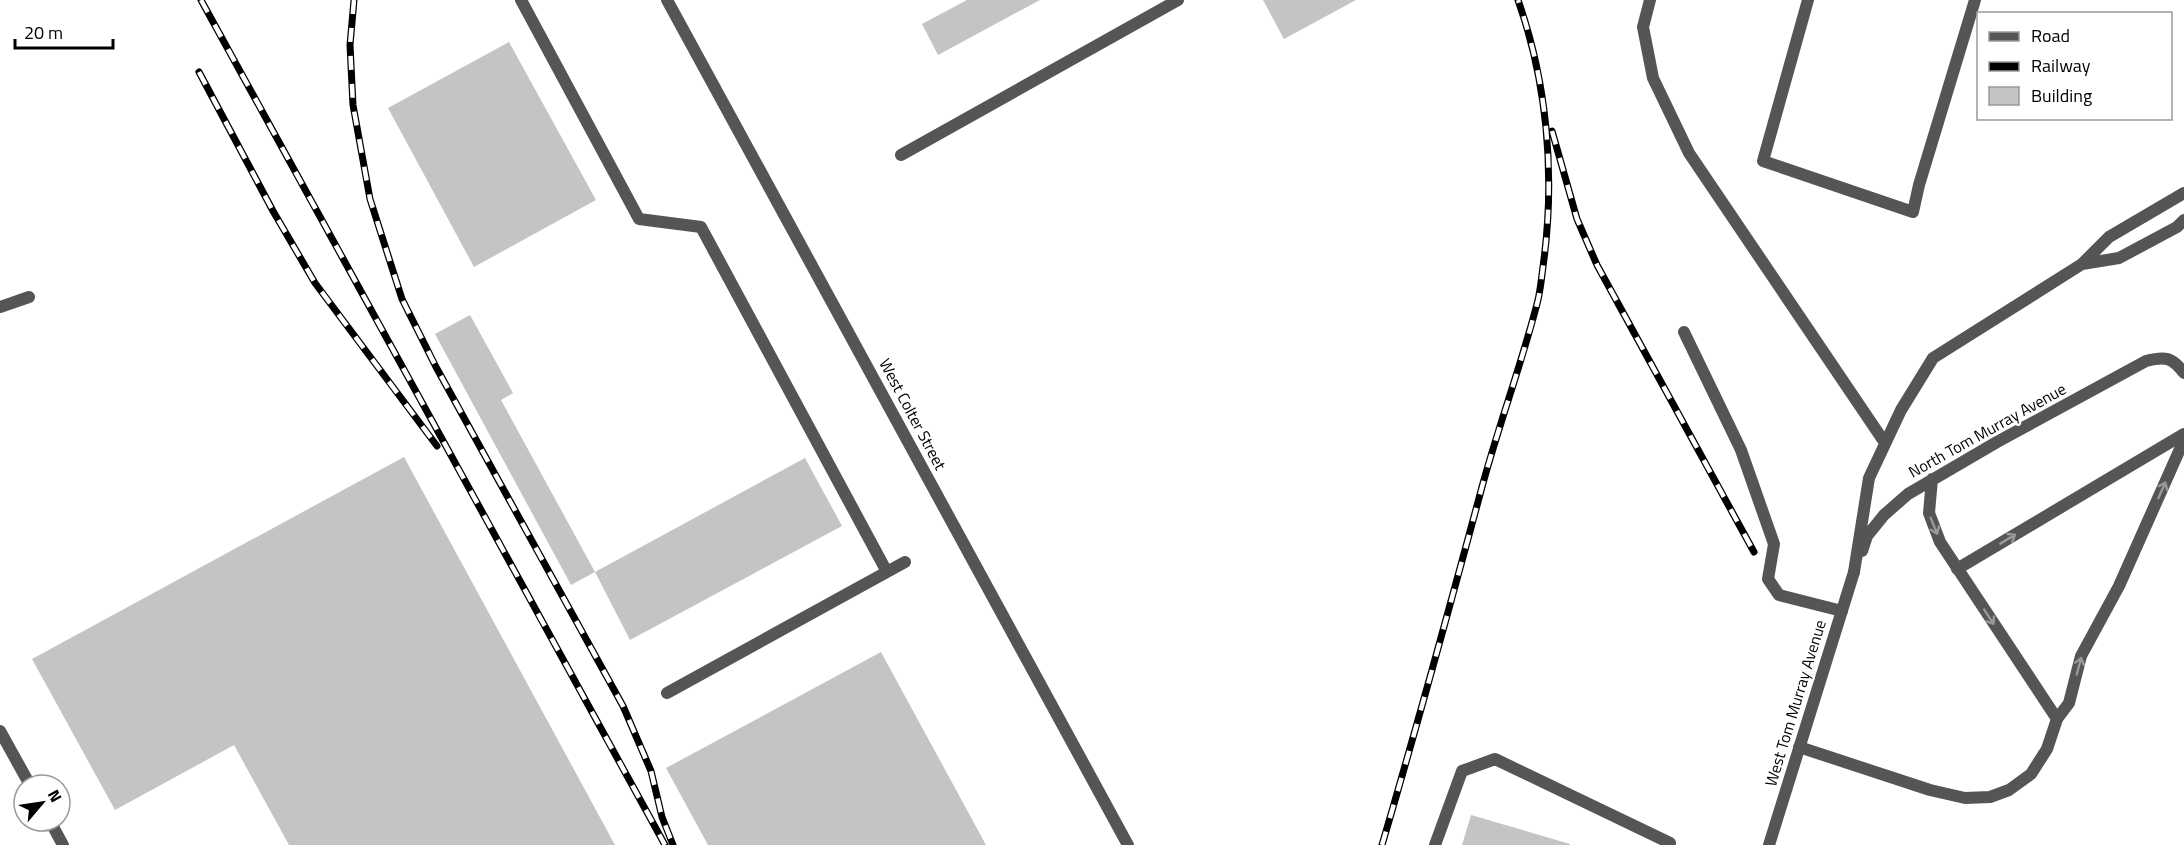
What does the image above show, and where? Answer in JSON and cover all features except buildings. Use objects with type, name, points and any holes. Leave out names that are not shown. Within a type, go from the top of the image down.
[{"type":"street","points":[[521,0],[639,219],[701,227],[887,572]]},
{"type":"street","name":"West Colter Street","points":[[668,0],[1128,845]]},
{"type":"street","points":[[901,155],[1178,0]]},
{"type":"street","points":[[1650,0],[1643,27],[1653,78],[1689,153],[1885,443]]},
{"type":"street","points":[[1808,0],[1762,161],[1913,212],[1919,185],[1975,0]]},
{"type":"street","points":[[1854,572],[1869,477],[1901,410],[1934,358],[2082,264],[2109,237],[2184,193]]},
{"type":"street","points":[[2082,264],[2118,258],[2177,227],[2184,220]]},
{"type":"street","points":[[0,307],[29,297]]},
{"type":"street","points":[[1684,332],[1741,450],[1774,544],[1768,579],[1779,595],[1842,611]]},
{"type":"street","name":"North Tom Murray Avenue","points":[[1854,572],[1868,536],[1884,515],[1908,494],[1932,478],[2146,361],[2162,357],[2176,363],[2184,373]]},
{"type":"street","points":[[1957,568],[2184,434]]},
{"type":"street","points":[[1798,747],[1930,790],[1965,798],[1990,797],[2009,790],[2031,774],[2047,749],[2057,719],[2069,704],[2081,656],[2119,586],[2184,440]]},
{"type":"street","points":[[1932,478],[1929,513],[1940,542],[2057,719]]},
{"type":"street","points":[[667,693],[905,562]]},
{"type":"street","name":"West Tom Murray Avenue","points":[[1769,845],[1854,572]]},
{"type":"street","points":[[0,731],[23,773]]},
{"type":"street","points":[[1435,845],[1462,771],[1495,759],[1674,844]]},
{"type":"railway","points":[[201,0],[665,845]]},
{"type":"railway","points":[[354,0],[350,45],[353,105],[370,199],[402,299],[436,367],[623,706],[651,771],[662,817],[673,845]]},
{"type":"railway","points":[[1382,845],[1540,290],[1549,194],[1546,128],[1536,63],[1518,0]]},
{"type":"railway","points":[[199,72],[273,211],[315,283],[437,446]]},
{"type":"railway","points":[[1552,131],[1577,219],[1597,265],[1754,552]]}]
